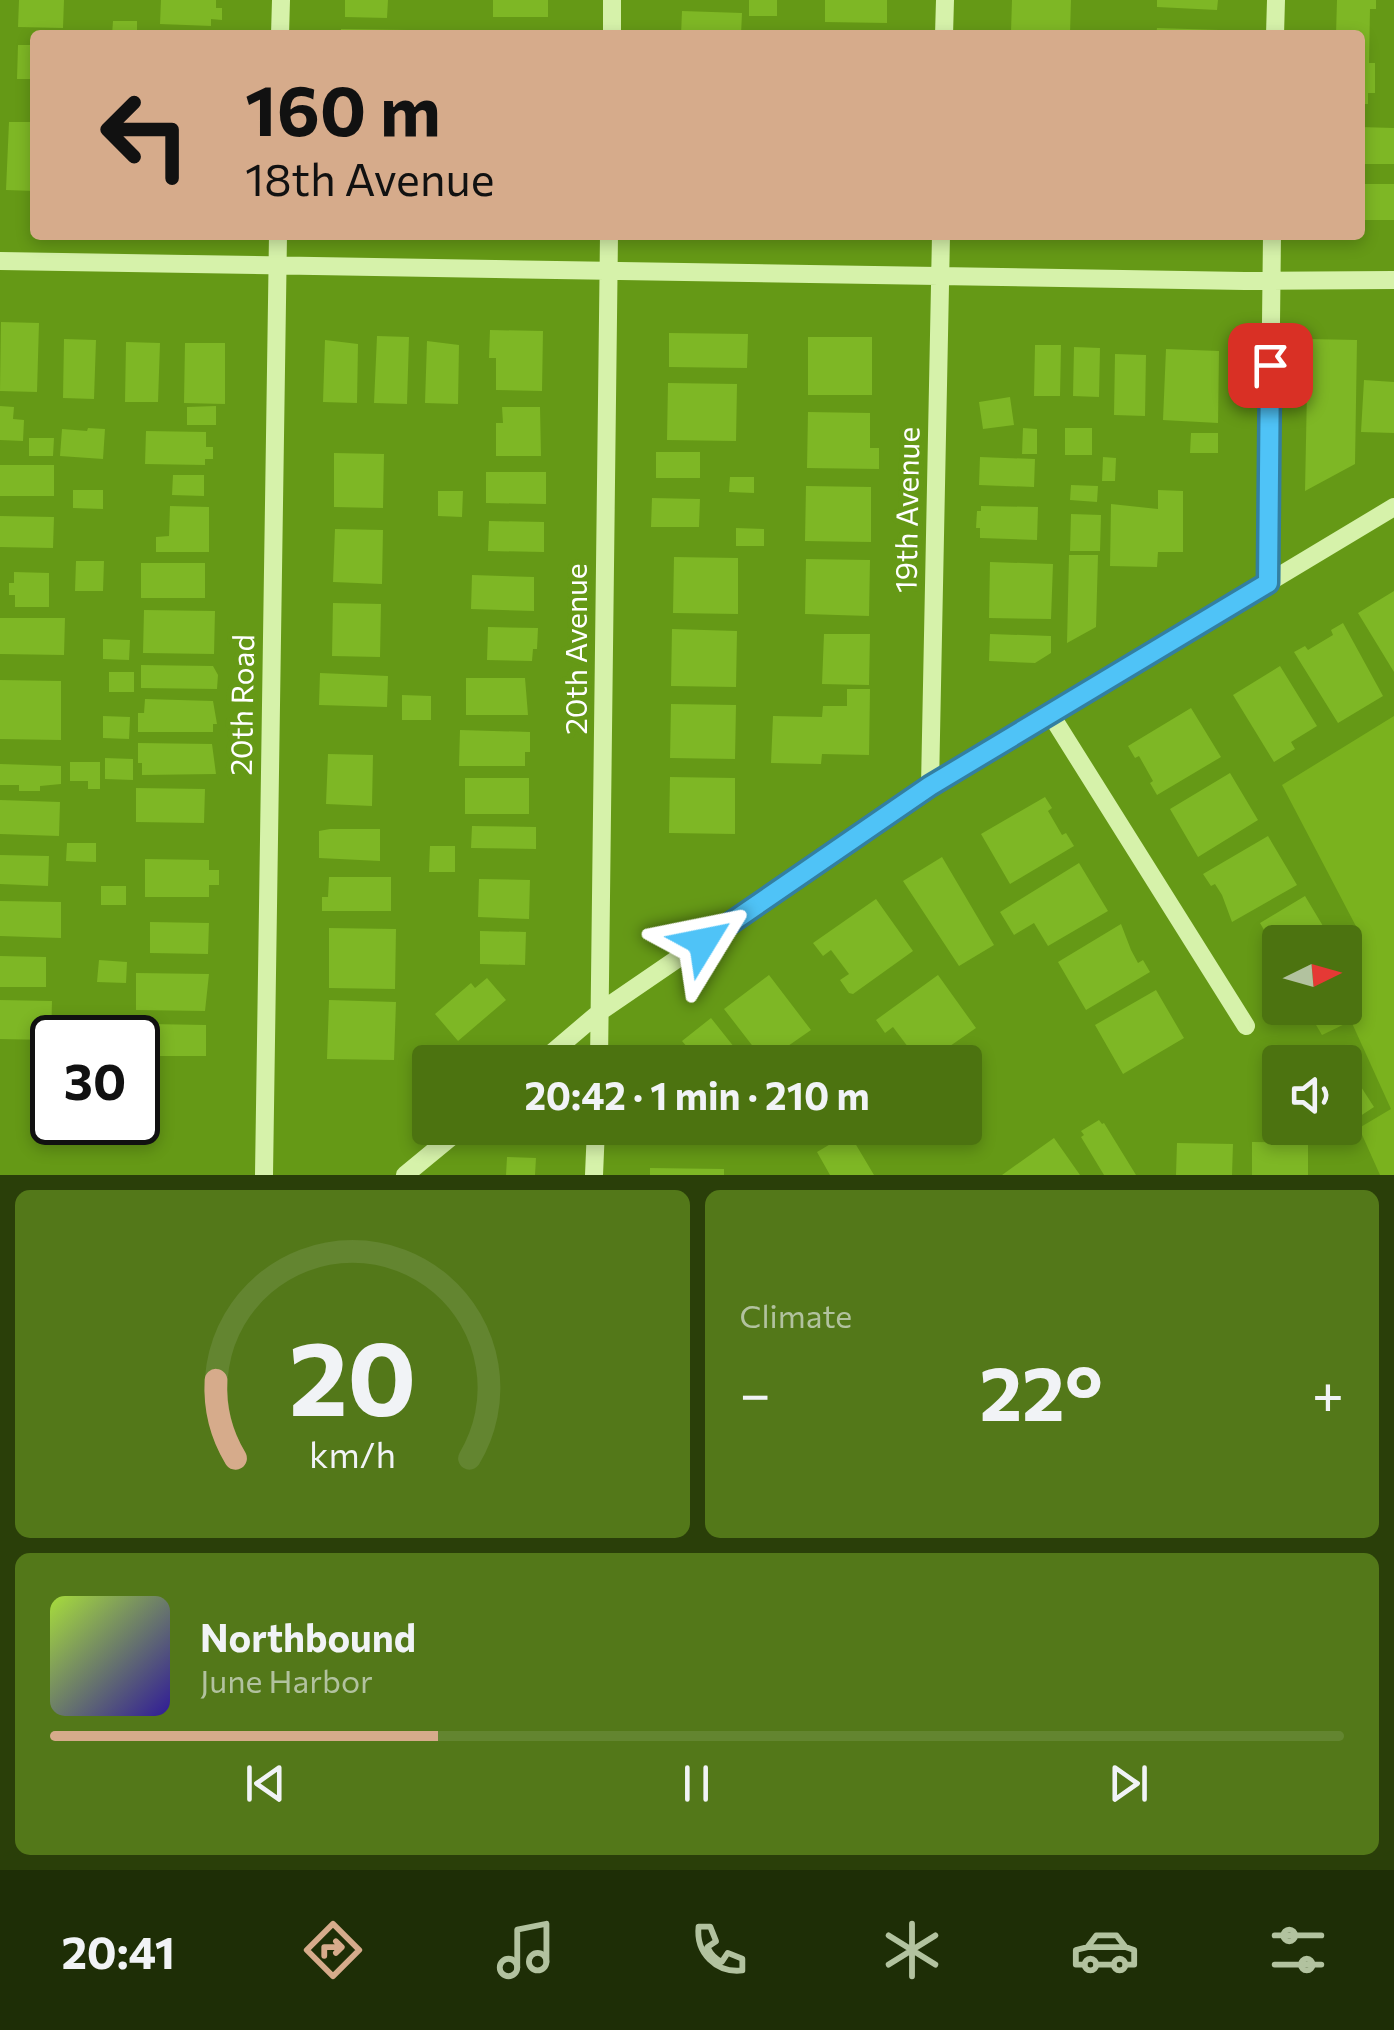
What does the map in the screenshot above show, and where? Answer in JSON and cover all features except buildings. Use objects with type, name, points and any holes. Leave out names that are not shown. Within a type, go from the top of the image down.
[{"type":"street","points":[[280,30],[281,0]]},
{"type":"street","points":[[612,0],[612,30]]},
{"type":"street","points":[[944,30],[945,0]]},
{"type":"street","points":[[1276,0],[1276,30]]},
{"type":"street","name":"20th Road","points":[[264,1175],[278,240]]},
{"type":"street","name":"20th Avenue","points":[[600,1045],[608,240]]},
{"type":"street","name":"19th Avenue","points":[[930,786],[941,240]]},
{"type":"street","points":[[1268,583],[1272,240]]},
{"type":"street","points":[[0,261],[1394,280]]},
{"type":"street","points":[[561,1045],[601,1011],[930,786],[1394,507]]},
{"type":"street","points":[[1052,715],[1246,1026]]},
{"type":"street","points":[[405,1175],[441,1145]]},
{"type":"street","points":[[594,1175],[595,1145]]},
{"type":"green space","points":[[1394,716],[1394,1175],[1380,1175],[1362,1135],[1362,1126],[1391,1109],[1353,1025],[1362,1025],[1362,925],[1355,925],[1282,785]]},
{"type":"green space","points":[[1316,1025],[1343,1025],[1322,1035]]},
{"type":"route","points":[[703,942],[930,786],[1268,583],[1270,365]]}]
